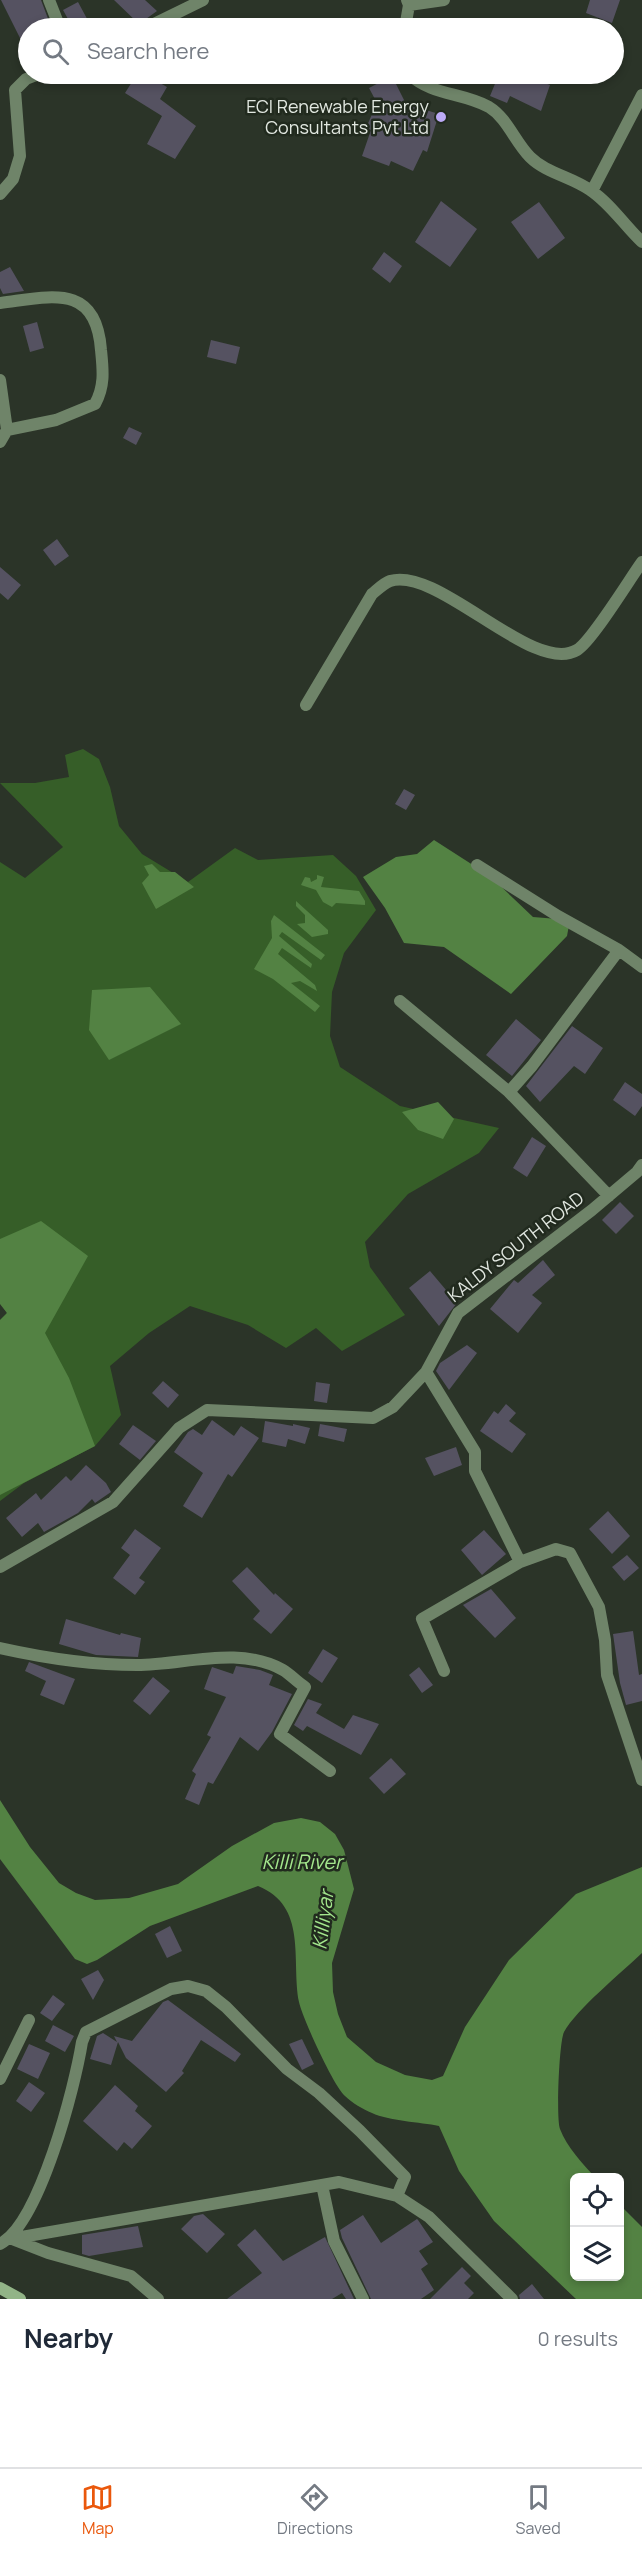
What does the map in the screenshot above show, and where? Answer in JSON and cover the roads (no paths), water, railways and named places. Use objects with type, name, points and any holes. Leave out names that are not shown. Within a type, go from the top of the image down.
[{"type":"main road","points":[[0,2288],[20,2299]]},
{"type":"street","points":[[49,0],[56,18]]},
{"type":"street","points":[[166,18],[203,0]]},
{"type":"street","points":[[406,18],[408,3],[444,0]]},
{"type":"street","points":[[0,194],[13,179],[20,156],[15,90],[22,84]]},
{"type":"street","points":[[420,84],[433,91],[489,108],[501,117],[530,158],[592,191],[642,242]]},
{"type":"street","points":[[592,191],[642,95]]},
{"type":"street","points":[[0,303],[57,296],[77,300],[89,310],[98,325],[103,375],[102,390],[95,404],[56,420],[7,430]]},
{"type":"street","points":[[0,380],[7,430],[0,442]]},
{"type":"street","points":[[306,705],[372,594],[388,581],[403,579],[429,588],[525,642],[551,653],[569,654],[580,648],[642,562]]},
{"type":"street","points":[[477,865],[558,916],[619,950],[642,967]]},
{"type":"street","points":[[509,1092],[532,1066],[619,950]]},
{"type":"street","points":[[400,1001],[509,1092],[609,1196]]},
{"type":"street","name":"KALDY SOUTH ROAD","points":[[0,1567],[113,1502],[178,1428],[207,1410],[373,1418],[393,1407],[426,1372],[458,1313],[640,1171]]},
{"type":"street","points":[[426,1372],[475,1452],[475,1471],[520,1562]]},
{"type":"street","points":[[444,1671],[422,1619],[520,1562],[556,1549],[570,1553],[599,1607],[608,1675],[642,1780]]},
{"type":"street","points":[[0,1648],[40,1657],[129,1665],[235,1657],[256,1660],[284,1670],[305,1687],[279,1734],[330,1771]]},
{"type":"street","points":[[5,2241],[42,2182],[68,2104],[86,2032],[171,1989],[188,1986],[206,1991],[226,2007],[287,2069],[320,2093],[399,2169],[405,2178],[398,2196]]},
{"type":"street","points":[[0,2079],[29,2020]]},
{"type":"street","points":[[5,2241],[339,2182],[398,2196],[429,2217],[512,2299]]},
{"type":"street","points":[[322,2185],[334,2241],[363,2299]]},
{"type":"street","points":[[5,2241],[131,2276],[158,2299]]},
{"type":"water","points":[[434,840],[490,876],[533,917],[570,920],[567,936],[511,994],[444,947],[404,943],[385,908],[363,877],[396,857],[417,854]]},
{"type":"water","points":[[152,864],[160,872],[175,872],[194,887],[156,909],[142,883],[149,875],[144,866]]},
{"type":"water","points":[[317,875],[324,877],[321,887],[359,891],[365,905],[336,903],[332,907],[323,902],[316,890],[301,885],[305,877],[310,878],[311,882],[317,879]]},
{"type":"water","points":[[296,901],[328,930],[328,934],[312,937],[297,924],[305,923],[305,915],[296,906]]},
{"type":"water","points":[[274,915],[325,955],[321,960],[282,932],[279,936],[312,964],[311,968],[282,948],[278,954],[315,985],[317,991],[300,981],[291,983],[320,1006],[315,1012],[273,979],[254,969],[272,938],[271,921]]},
{"type":"water","points":[[150,987],[181,1024],[109,1060],[89,1030],[92,990]]},
{"type":"water","points":[[438,1102],[454,1119],[443,1139],[418,1130],[402,1112]]},
{"type":"water","points":[[41,1221],[88,1256],[45,1333],[69,1378],[95,1446],[0,1495],[0,1320],[7,1313],[0,1304],[0,1239]]},
{"type":"water","points":[[0,1800],[30,1847],[59,1883],[95,1900],[129,1898],[178,1884],[232,1846],[274,1823],[301,1818],[320,1822],[335,1834],[344,1850],[354,1889],[332,1963],[333,1992],[347,2037],[376,2062],[405,2075],[432,2080],[443,2076],[465,2027],[509,1960],[576,1894],[642,1867],[642,1953],[589,2002],[564,2032],[558,2097],[559,2122],[563,2136],[592,2173],[570,2173],[570,2281],[624,2281],[624,2209],[642,2227],[642,2299],[576,2299],[494,2221],[459,2171],[439,2126],[379,2116],[358,2106],[345,2096],[326,2066],[301,2010],[291,1920],[274,1895],[258,1886],[150,1926],[87,1964],[75,1959],[0,1859]]},
{"type":"place","name":"ECI Renewable Energy Consultants Pvt Ltd","points":[[441,117]]},
{"type":"water label","name":"Killi River","points":[[302,1862]]},
{"type":"water label","name":"Killiyar","points":[[323,1920]]}]
